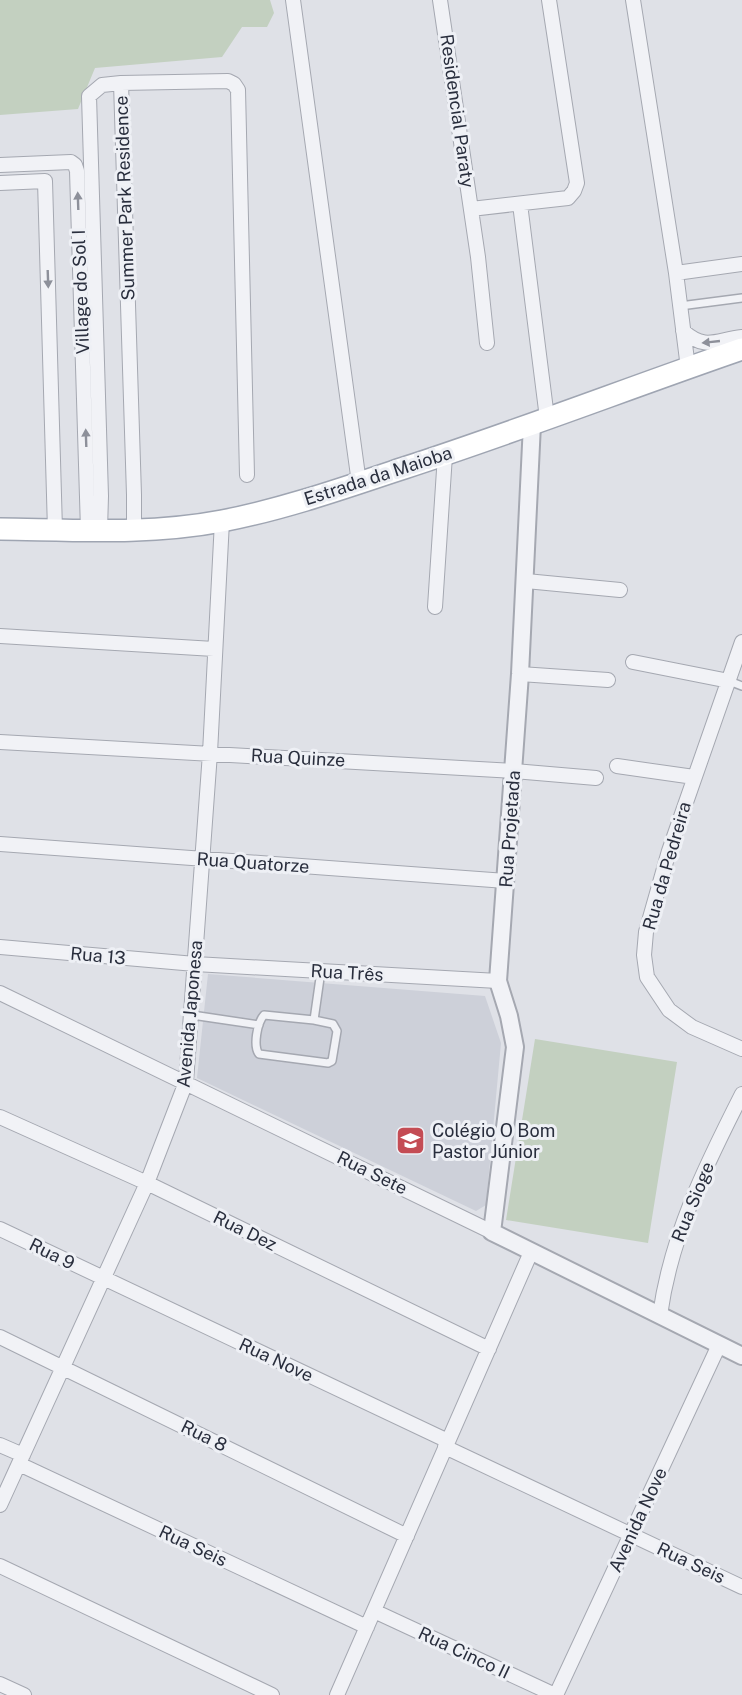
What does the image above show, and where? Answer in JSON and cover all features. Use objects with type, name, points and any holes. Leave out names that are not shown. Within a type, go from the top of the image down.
[{"type":"main road","name":"Estrada da Maioba","points":[[0,529],[134,530],[176,528],[222,521],[320,496],[742,349]]},
{"type":"street","points":[[293,0],[359,483]]},
{"type":"street","name":"Residencial Paraty","points":[[440,0],[471,209],[568,198],[578,183],[549,0]]},
{"type":"street","points":[[633,0],[676,273],[688,368]]},
{"type":"street","name":"Summer Park Residence","points":[[134,530],[121,83],[228,81],[234,84],[237,90],[247,475]]},
{"type":"street","points":[[94,530],[101,496],[89,96],[102,85],[121,83]]},
{"type":"street","name":"Village do Sol I","points":[[0,165],[71,162],[77,171],[88,496],[94,530]]},
{"type":"street","name":"Village do Sol I","points":[[44,164],[55,530]]},
{"type":"street","points":[[0,183],[45,181]]},
{"type":"street","points":[[520,204],[539,421]]},
{"type":"street","points":[[471,209],[487,343]]},
{"type":"street","points":[[676,273],[742,264]]},
{"type":"street","points":[[683,331],[692,339],[705,344],[742,337]]},
{"type":"street","name":"Rua Projetada","points":[[492,1232],[515,1047],[509,1016],[498,981],[539,421]]},
{"type":"street","points":[[435,607],[445,454]]},
{"type":"street","name":"Avenida Japonesa","points":[[0,1505],[147,1183],[186,1082],[210,753],[222,521]]},
{"type":"street","points":[[526,581],[620,590]]},
{"type":"street","points":[[0,636],[214,649]]},
{"type":"street","name":"Rua da Pedreira","points":[[742,642],[735,684],[694,777],[669,851],[646,932],[644,955],[647,976],[669,1010],[692,1027],[742,1050]]},
{"type":"street","points":[[633,662],[735,684]]},
{"type":"street","points":[[520,674],[608,680]]},
{"type":"street","name":"Rua Quinze","points":[[0,742],[514,771],[596,778]]},
{"type":"street","points":[[617,766],[694,777]]},
{"type":"street","name":"Rua Quatorze","points":[[0,844],[506,880]]},
{"type":"street","name":"Rua 13","points":[[0,947],[195,964]]},
{"type":"street","name":"Rua Três","points":[[195,964],[498,981]]},
{"type":"street","name":"Rua Sete","points":[[0,993],[742,1356]]},
{"type":"street","name":"Rua Sioge","points":[[660,1315],[668,1269],[683,1221],[709,1159],[742,1094]]},
{"type":"street","name":"Rua Dez","points":[[0,1117],[147,1183],[489,1349]]},
{"type":"street","name":"Rua 9","points":[[0,1229],[104,1279]]},
{"type":"street","points":[[337,1695],[531,1252]]},
{"type":"street","name":"Rua Nove","points":[[104,1279],[447,1444]]},
{"type":"street","name":"Rua 8","points":[[0,1337],[407,1536]]},
{"type":"street","name":"Avenida Nove","points":[[555,1695],[719,1345]]},
{"type":"street","name":"Rua Seis","points":[[447,1444],[742,1587]]},
{"type":"street","name":"Rua Seis","points":[[0,1445],[21,1460],[367,1627]]},
{"type":"street","points":[[0,1566],[272,1695]]},
{"type":"street","name":"Rua Cinco II","points":[[374,1611],[555,1695]]},
{"type":"street","points":[[0,1683],[24,1695]]},
{"type":"lane","points":[[680,306],[742,298]]},
{"type":"lane","points":[[314,1020],[321,972]]},
{"type":"lane","points":[[192,1015],[259,1025]]},
{"type":"lane","points":[[268,1015],[314,1020],[333,1024],[336,1027],[334,1057],[328,1063],[259,1054],[256,1048],[261,1017],[268,1015]]},
{"type":"shaded area","name":"Colégio O Bom Pastor Júnior","points":[[208,974],[485,996],[501,1043],[486,1205],[476,1211],[197,1078]]},
{"type":"green space","points":[[0,0],[270,0],[274,13],[267,27],[242,27],[222,57],[95,68],[78,109],[0,115]]},
{"type":"green space","points":[[535,1039],[677,1062],[648,1243],[506,1220]]},
{"type":"place","name":"Colégio O Bom Pastor Júnior","points":[[411,1141]]}]
